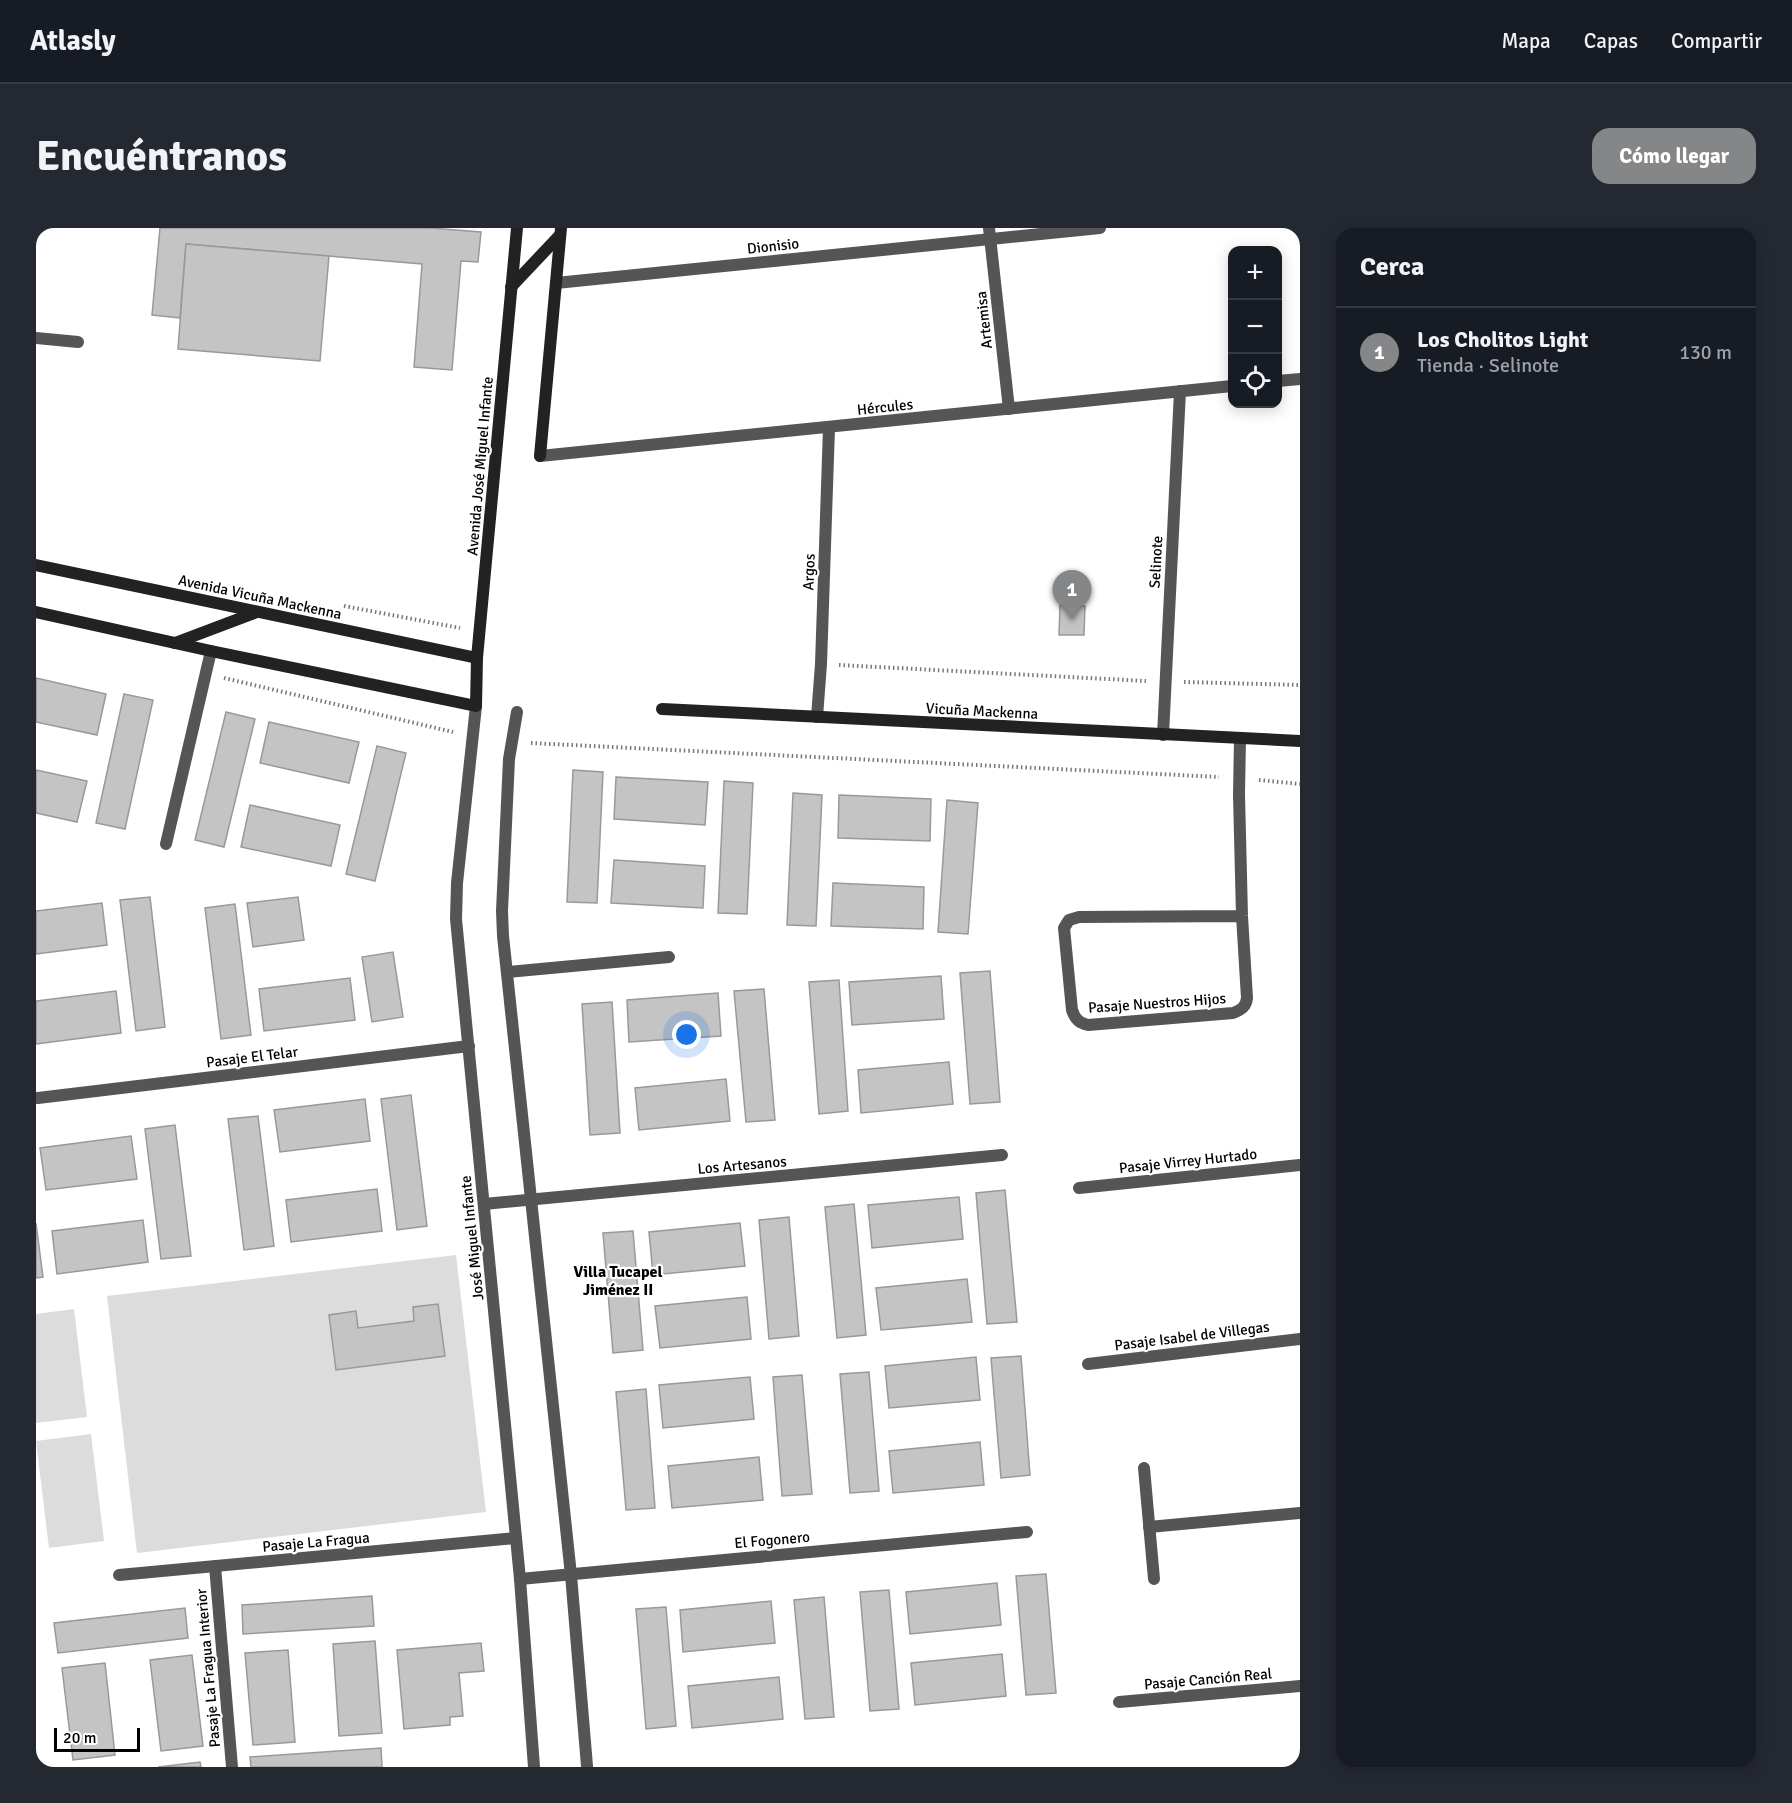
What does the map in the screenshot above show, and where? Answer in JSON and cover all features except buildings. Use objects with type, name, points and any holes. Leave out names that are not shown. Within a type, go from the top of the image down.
[{"type":"main road","name":"Avenida José Miguel Infante","points":[[476,706],[477,658],[517,228]]},
{"type":"main road","points":[[511,287],[560,231]]},
{"type":"main road","points":[[540,456],[560,231]]},
{"type":"main road","name":"Avenida Vicuña Mackenna","points":[[36,565],[477,658]]},
{"type":"main road","points":[[36,612],[476,706]]},
{"type":"main road","points":[[176,643],[258,612]]},
{"type":"main road","name":"Vicuña Mackenna","points":[[662,709],[1300,741]]},
{"type":"street","name":"Dionisio","points":[[556,283],[990,234],[1100,228]]},
{"type":"street","name":"Artemisa","points":[[990,234],[1009,409]]},
{"type":"street","points":[[36,338],[78,342]]},
{"type":"street","points":[[1282,381],[1300,379]]},
{"type":"street","name":"Hércules","points":[[540,456],[1228,386]]},
{"type":"street","name":"Selinote","points":[[1163,735],[1180,391]]},
{"type":"street","name":"Argos","points":[[817,717],[829,428]]},
{"type":"street","points":[[166,844],[211,651]]},
{"type":"street","name":"José Miguel Infante","points":[[476,706],[457,883],[456,919],[520,1579],[534,1767]]},
{"type":"street","points":[[517,712],[509,759],[502,912],[571,1575],[587,1766]]},
{"type":"street","name":"Pasaje Nuestros Hijos","points":[[1240,738],[1238,778],[1247,998],[1244,1007],[1239,1011],[1088,1025],[1078,1021],[1074,1016],[1064,928],[1069,920],[1078,917],[1242,915]]},
{"type":"street","points":[[507,972],[669,957]]},
{"type":"street","name":"Pasaje El Telar","points":[[38,1098],[469,1046]]},
{"type":"street","name":"Los Artesanos","points":[[484,1204],[1002,1155]]},
{"type":"street","name":"Pasaje Virrey Hurtado","points":[[1079,1188],[1300,1165]]},
{"type":"street","name":"Pasaje Isabel de Villegas","points":[[1088,1364],[1300,1339]]},
{"type":"street","points":[[1144,1468],[1154,1579]]},
{"type":"street","points":[[1149,1527],[1300,1514]]},
{"type":"street","name":"El Fogonero","points":[[520,1579],[1027,1532]]},
{"type":"street","name":"Pasaje La Fragua","points":[[119,1575],[516,1538]]},
{"type":"street","name":"Pasaje La Fragua Interior","points":[[215,1566],[232,1767]]},
{"type":"street","name":"Pasaje Canción Real","points":[[1119,1702],[1300,1686]]},
{"type":"path","points":[[821,664],[1165,682],[1300,685]]},
{"type":"path","points":[[205,673],[472,736]]},
{"type":"path","points":[[512,742],[1238,778],[1300,784]]},
{"type":"shaded area","points":[[456,1255],[486,1512],[137,1553],[107,1296]]},
{"type":"shaded area","points":[[74,1309],[87,1417],[36,1423],[36,1314]]},
{"type":"shaded area","points":[[91,1434],[104,1541],[49,1548],[36,1441]]},
{"type":"place","name":"Los Cholitos Light","points":[[1072,620]]},
{"type":"district","name":"Villa Tucapel Jiménez II","points":[[618,1281]]}]
